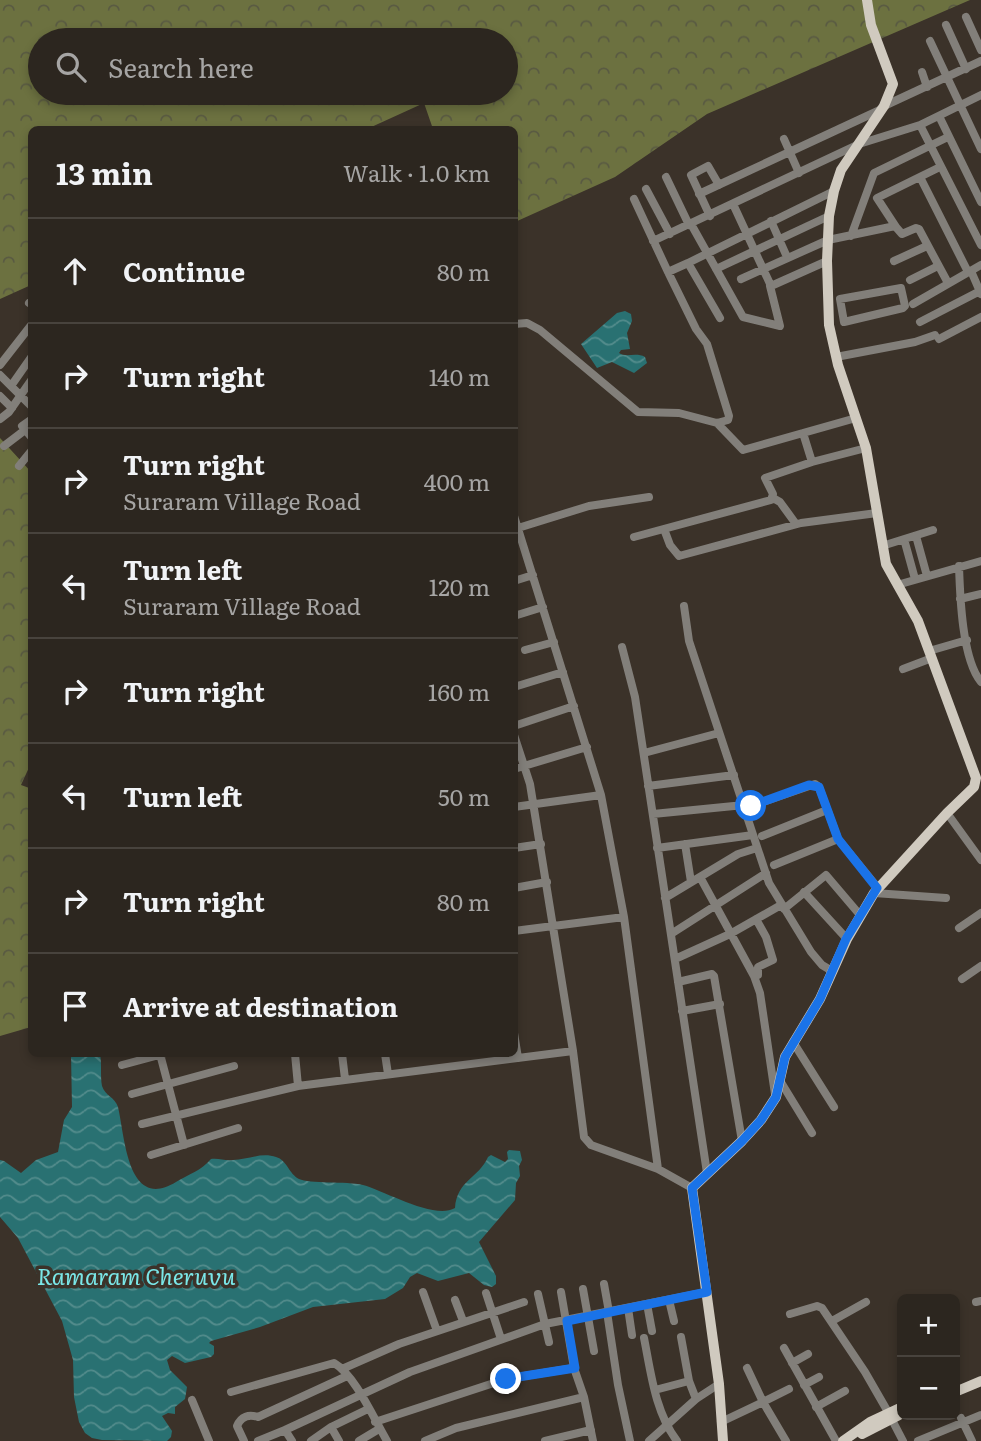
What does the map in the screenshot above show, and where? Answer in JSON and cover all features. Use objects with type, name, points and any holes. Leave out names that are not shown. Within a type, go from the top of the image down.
[{"type":"main road","points":[[723,1441],[719,1384],[692,1188],[742,1141],[761,1120],[776,1097],[785,1057],[820,999],[846,939],[876,891],[947,813],[978,785],[911,604],[886,564],[866,448],[836,357],[829,326],[827,261],[829,216],[834,191],[841,170],[883,107],[893,84],[871,25],[867,0]]},
{"type":"main road","points":[[960,1383],[981,1375]]},
{"type":"main road","points":[[960,1390],[981,1381]]},
{"type":"main road","points":[[843,1441],[897,1410]]},
{"type":"main road","points":[[852,1441],[867,1437],[890,1415],[897,1414]]},
{"type":"street","points":[[966,17],[978,32],[981,50]]},
{"type":"street","points":[[946,25],[965,69]]},
{"type":"street","points":[[930,41],[981,149]]},
{"type":"street","points":[[699,194],[981,61]]},
{"type":"street","points":[[922,72],[927,87]]},
{"type":"street","points":[[653,241],[859,144],[920,125],[980,97]]},
{"type":"street","points":[[939,116],[981,202]]},
{"type":"street","points":[[920,125],[981,245]]},
{"type":"street","points":[[851,236],[874,173],[948,137]]},
{"type":"street","points":[[784,139],[799,173]]},
{"type":"street","points":[[710,216],[691,175],[705,165],[712,169],[719,184]]},
{"type":"street","points":[[940,167],[877,198],[902,234],[918,228],[948,283]]},
{"type":"street","points":[[666,177],[690,225],[743,317],[780,326],[770,286],[733,204]]},
{"type":"street","points":[[920,177],[980,293],[920,322]]},
{"type":"street","points":[[646,188],[670,234]]},
{"type":"street","points":[[667,272],[834,191]]},
{"type":"street","points":[[518,324],[527,323],[540,330],[638,412],[679,413],[717,423],[725,422],[729,416],[708,344],[696,328],[667,272],[634,200]]},
{"type":"street","points":[[716,269],[829,216]]},
{"type":"street","points":[[771,221],[787,257]]},
{"type":"street","points":[[741,279],[828,240],[896,227]]},
{"type":"street","points":[[894,261],[928,246]]},
{"type":"street","points":[[770,286],[827,261]]},
{"type":"street","points":[[688,263],[720,318]]},
{"type":"street","points":[[910,280],[938,265]]},
{"type":"street","points":[[912,304],[981,265]]},
{"type":"street","points":[[829,326],[903,308],[905,306],[902,289],[842,298],[839,301],[844,322]]},
{"type":"street","points":[[836,357],[937,337],[981,317]]},
{"type":"street","points":[[0,365],[28,329]]},
{"type":"street","points":[[11,386],[28,362]]},
{"type":"street","points":[[0,375],[28,403]]},
{"type":"street","points":[[0,419],[12,408],[28,384]]},
{"type":"street","points":[[0,396],[12,408]]},
{"type":"street","points":[[717,423],[743,450],[856,418]]},
{"type":"street","points":[[28,422],[22,426],[28,433]]},
{"type":"street","points":[[4,446],[25,430]]},
{"type":"street","points":[[803,433],[812,462]]},
{"type":"street","points":[[796,524],[780,502],[773,498],[765,478],[866,448]]},
{"type":"street","points":[[19,466],[28,455]]},
{"type":"street","points":[[649,497],[589,506],[519,528],[518,541],[533,575],[601,795],[624,917],[658,1169]]},
{"type":"street","points":[[634,537],[773,498]]},
{"type":"street","points":[[664,529],[670,545],[679,556],[796,524],[877,513]]},
{"type":"street","points":[[882,546],[933,530]]},
{"type":"street","points":[[916,536],[928,576]]},
{"type":"street","points":[[904,539],[915,579]]},
{"type":"street","points":[[897,585],[981,561]]},
{"type":"street","points":[[959,566],[960,616],[980,680]]},
{"type":"street","points":[[518,580],[533,575]]},
{"type":"street","points":[[960,599],[981,594]]},
{"type":"street","points":[[684,606],[689,641],[719,733],[757,835],[757,848],[766,873],[782,907],[811,952],[822,965],[832,971]]},
{"type":"street","points":[[518,615],[543,607]]},
{"type":"street","points":[[903,669],[967,640]]},
{"type":"street","points":[[525,650],[554,642]]},
{"type":"street","points":[[622,647],[635,697],[707,1173]]},
{"type":"street","points":[[518,686],[563,671]]},
{"type":"street","points":[[518,725],[573,706]]},
{"type":"street","points":[[644,753],[719,733]]},
{"type":"street","points":[[518,747],[534,804],[541,844],[584,1137],[587,1142],[658,1169],[692,1188]]},
{"type":"street","points":[[518,767],[587,747]]},
{"type":"street","points":[[648,786],[734,775]]},
{"type":"street","points":[[653,814],[747,805],[815,785],[819,787],[838,839],[876,891],[946,898]]},
{"type":"street","points":[[518,806],[601,795]]},
{"type":"street","points":[[657,848],[757,835],[827,810]]},
{"type":"street","points":[[947,813],[981,860]]},
{"type":"street","points":[[774,864],[838,839]]},
{"type":"street","points":[[518,847],[541,844]]},
{"type":"street","points":[[685,844],[691,882]]},
{"type":"street","points":[[665,898],[738,854],[757,848]]},
{"type":"street","points":[[671,934],[766,873]]},
{"type":"street","points":[[675,959],[782,907],[826,875],[860,915]]},
{"type":"street","points":[[700,877],[754,976],[760,993],[776,1097]]},
{"type":"street","points":[[518,887],[547,882]]},
{"type":"street","points":[[804,892],[846,939]]},
{"type":"street","points":[[959,928],[981,913]]},
{"type":"street","points":[[518,930],[624,917]]},
{"type":"street","points":[[754,976],[758,975],[758,967],[773,960],[766,937],[756,919]]},
{"type":"street","points":[[962,979],[981,966]]},
{"type":"street","points":[[678,982],[713,974],[742,1141]]},
{"type":"street","points":[[682,1011],[720,1004]]},
{"type":"street","points":[[793,1042],[834,1107]]},
{"type":"street","points":[[766,1045],[785,1057]]},
{"type":"street","points":[[142,1124],[298,1086],[388,1074],[475,1058],[518,1058],[573,1051]]},
{"type":"street","points":[[122,1065],[151,1057]]},
{"type":"street","points":[[163,1057],[184,1145]]},
{"type":"street","points":[[295,1057],[298,1086]]},
{"type":"street","points":[[342,1057],[345,1079]]},
{"type":"street","points":[[385,1057],[388,1074]]},
{"type":"street","points":[[132,1094],[234,1066]]},
{"type":"street","points":[[779,1079],[812,1133]]},
{"type":"street","points":[[151,1155],[238,1128]]},
{"type":"street","points":[[604,1283],[618,1385],[630,1441]]},
{"type":"street","points":[[583,1289],[594,1351]]},
{"type":"street","points":[[561,1292],[575,1368],[593,1441]]},
{"type":"street","points":[[258,1441],[410,1372],[545,1324],[707,1292]]},
{"type":"street","points":[[423,1293],[437,1331]]},
{"type":"street","points":[[486,1293],[501,1339]]},
{"type":"street","points":[[538,1294],[549,1342]]},
{"type":"street","points":[[455,1300],[463,1321]]},
{"type":"street","points":[[669,1300],[674,1321]]},
{"type":"street","points":[[832,1321],[866,1301]]},
{"type":"street","points":[[244,1441],[237,1426],[243,1418],[251,1415],[258,1417],[345,1372],[437,1331],[524,1302]]},
{"type":"street","points":[[647,1304],[652,1331]]},
{"type":"street","points":[[790,1314],[819,1306],[832,1321],[903,1441]]},
{"type":"street","points":[[628,1308],[632,1335]]},
{"type":"street","points":[[681,1337],[689,1381],[696,1399]]},
{"type":"street","points":[[644,1338],[666,1426],[677,1441]]},
{"type":"street","points":[[784,1348],[836,1441]]},
{"type":"street","points":[[792,1363],[808,1354]]},
{"type":"street","points":[[231,1392],[330,1363],[337,1364],[360,1394],[387,1441]]},
{"type":"street","points":[[359,1441],[377,1425],[506,1379],[575,1368]]},
{"type":"street","points":[[747,1368],[786,1441]]},
{"type":"street","points":[[804,1385],[819,1377]]},
{"type":"street","points":[[655,1390],[689,1381]]},
{"type":"street","points":[[649,1441],[696,1399],[719,1384]]},
{"type":"street","points":[[721,1422],[789,1389]]},
{"type":"street","points":[[816,1407],[845,1391]]},
{"type":"street","points":[[425,1441],[456,1428],[584,1397]]},
{"type":"street","points":[[192,1400],[209,1441]]},
{"type":"street","points":[[313,1440],[331,1427],[368,1409]]},
{"type":"street","points":[[918,1441],[962,1420],[981,1415]]},
{"type":"street","points":[[962,1420],[972,1441]]},
{"type":"street","points":[[331,1427],[340,1441]]},
{"type":"street","points":[[285,1430],[292,1441]]},
{"type":"street","points":[[545,1441],[591,1430]]},
{"type":"green space","points":[[0,0],[970,0],[707,114],[615,177],[518,221],[518,126],[432,126],[425,105],[518,105],[518,28],[28,28],[28,105],[420,105],[374,126],[28,126],[28,286],[0,299]]},
{"type":"green space","points":[[0,438],[28,469],[28,770],[21,785],[28,788],[28,1028],[0,1036]]},
{"type":"water","points":[[625,311],[631,314],[632,321],[627,333],[630,349],[621,350],[619,353],[645,357],[647,363],[634,373],[612,362],[597,368],[581,344],[617,313]]},
{"type":"water","name":"Ramaram Cheruvu","points":[[71,1057],[100,1057],[102,1086],[118,1107],[131,1167],[147,1187],[160,1189],[199,1169],[211,1159],[238,1160],[270,1156],[283,1161],[299,1179],[363,1185],[422,1208],[446,1211],[455,1208],[460,1191],[488,1157],[491,1155],[505,1162],[509,1150],[520,1151],[522,1160],[515,1200],[479,1242],[496,1276],[496,1284],[492,1287],[484,1285],[469,1273],[438,1281],[417,1273],[410,1277],[403,1288],[385,1299],[313,1307],[260,1327],[211,1341],[209,1343],[214,1346],[214,1354],[211,1357],[185,1363],[172,1356],[167,1360],[170,1370],[187,1387],[185,1399],[175,1407],[175,1414],[162,1416],[172,1431],[167,1441],[92,1438],[85,1433],[79,1422],[74,1397],[73,1360],[62,1321],[18,1238],[0,1217],[0,1160],[21,1173],[36,1160],[58,1152],[64,1120],[72,1107]]},
{"type":"route","points":[[506,1379],[575,1368],[567,1321],[707,1292],[692,1188],[742,1141],[761,1120],[776,1097],[781,1065],[820,999],[846,939],[877,888],[838,839],[819,787],[809,785],[751,806]]}]
